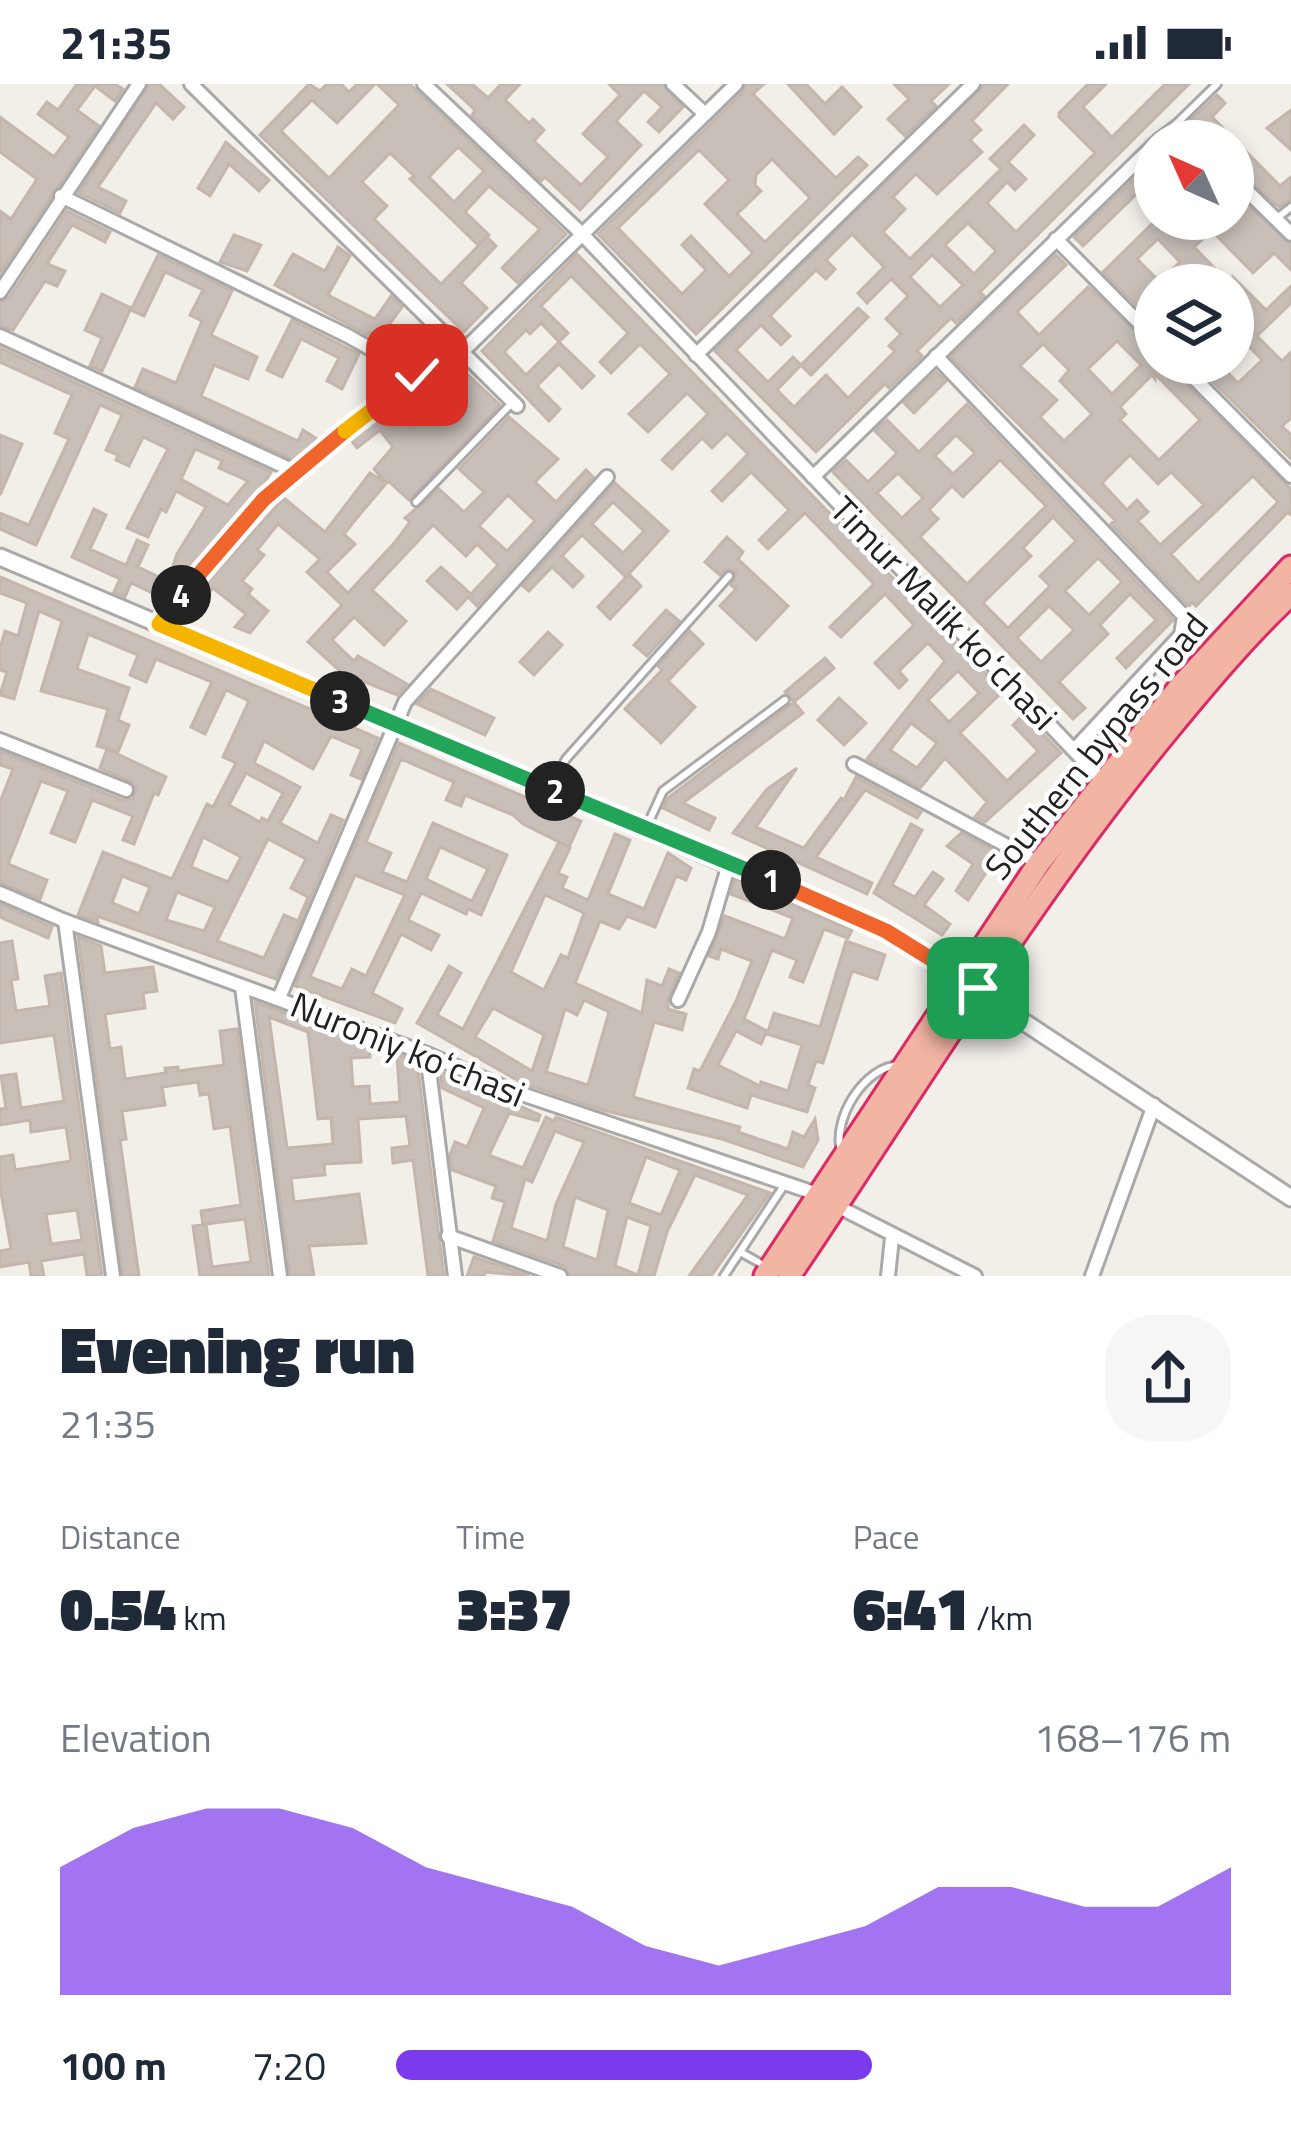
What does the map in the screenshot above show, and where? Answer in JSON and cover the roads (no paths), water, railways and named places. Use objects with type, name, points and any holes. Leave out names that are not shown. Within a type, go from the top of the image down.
[{"type":"highway","name":"Southern bypass road","points":[[775,1274],[828,1201],[1040,863],[1218,641],[1291,567]]},
{"type":"highway","name":"Southern bypass road","points":[[828,1201],[843,1159],[904,1065],[1118,791],[1199,693],[1291,594]]},
{"type":"street","points":[[0,292],[140,84]]},
{"type":"street","points":[[191,84],[515,404]]},
{"type":"street","name":"Timur Malik koʻchasi","points":[[424,84],[583,235],[1102,781]]},
{"type":"street","points":[[673,84],[705,114]]},
{"type":"street","points":[[159,624],[232,534],[294,471],[417,375],[462,352],[736,84]]},
{"type":"street","points":[[697,355],[973,84]]},
{"type":"street","name":"Timur Malik koʻchasi","points":[[813,477],[1134,163]]},
{"type":"street","points":[[61,196],[348,336],[417,375]]},
{"type":"street","points":[[1254,198],[1291,234]]},
{"type":"street","points":[[1056,239],[1134,318]]},
{"type":"street","points":[[0,336],[294,471]]},
{"type":"street","name":"Timur Malik koʻchasi","points":[[936,356],[1184,616],[1181,635],[1075,749]]},
{"type":"street","points":[[1200,384],[1291,476]]},
{"type":"street","points":[[279,998],[394,724],[425,675],[607,478]]},
{"type":"street","points":[[0,557],[886,931],[1291,1198]]},
{"type":"street","points":[[0,740],[126,790]]},
{"type":"street","points":[[854,764],[1040,863]]},
{"type":"street","points":[[678,1000],[709,932],[729,864]]},
{"type":"street","name":"Nuroniy koʻchasi","points":[[0,893],[427,1054],[510,1090],[785,1184],[975,1276]]},
{"type":"street","points":[[65,921],[113,1276]]},
{"type":"street","points":[[242,987],[280,1276]]},
{"type":"street","points":[[427,1054],[455,1276]]},
{"type":"street","points":[[1092,1276],[1154,1105]]},
{"type":"street","points":[[448,1236],[560,1276]]},
{"type":"street","points":[[888,1276],[892,1238]]},
{"type":"lane","points":[[1179,120],[1216,84]]},
{"type":"lane","points":[[1276,219],[1291,207]]},
{"type":"lane","points":[[416,502],[515,404]]},
{"type":"lane","points":[[550,789],[566,759],[729,576]]},
{"type":"lane","points":[[646,829],[663,791],[784,700]]},
{"type":"lane","points":[[724,1276],[785,1184]]},
{"type":"lane","points":[[741,1252],[775,1274]]}]
